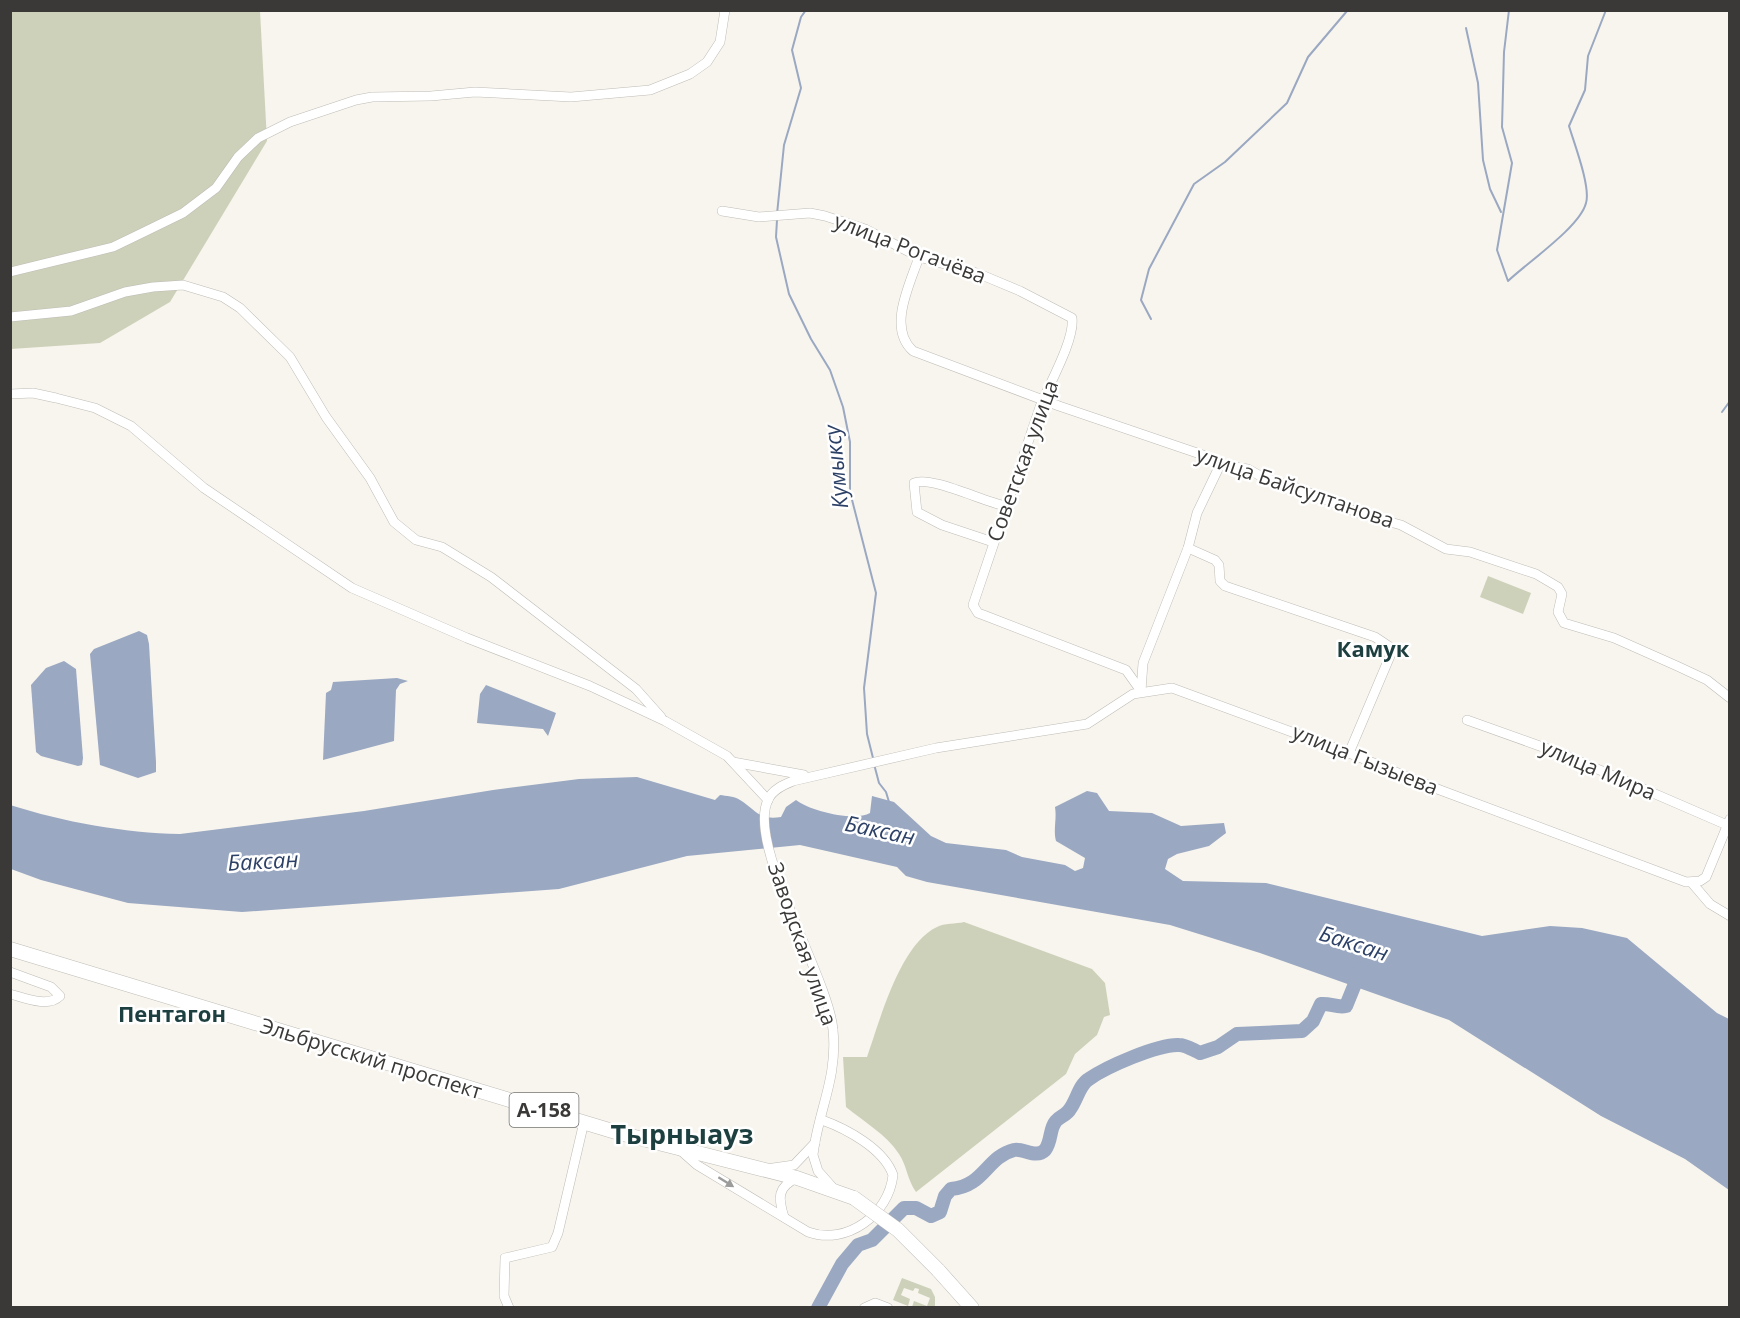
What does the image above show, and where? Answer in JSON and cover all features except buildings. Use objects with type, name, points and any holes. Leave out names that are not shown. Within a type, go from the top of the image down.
[{"type":"main road","name":"Эльбрусский проспект","points":[[10,949],[584,1122],[834,1189],[854,1198],[898,1230],[972,1308]]},
{"type":"street","points":[[10,272],[113,247],[183,213],[216,188],[238,157],[258,138],[290,122],[356,100],[475,92],[546,98],[650,90],[690,74],[707,62],[720,42],[724,10]]},
{"type":"street","name":"улица Рогачёва","points":[[722,212],[759,217],[810,213],[834,218],[865,229],[919,257],[977,273],[1067,316]]},
{"type":"street","name":"улица Байсултанова","points":[[919,257],[900,327],[908,347],[925,357],[1203,455],[1220,465],[1248,469],[1264,478],[1361,514],[1401,525],[1446,549],[1470,552],[1536,574],[1558,587],[1562,594],[1558,612],[1564,624],[1614,638],[1670,662],[1707,680],[1730,698]]},
{"type":"street","points":[[10,318],[71,311],[125,292],[153,287],[183,285],[223,297],[240,308],[290,357],[326,417],[369,478],[394,522],[416,540],[442,547],[491,577],[636,689],[665,721]]},
{"type":"street","name":"Советская улица","points":[[1067,316],[1073,321],[1070,334],[1049,393],[1043,399],[993,542],[974,600],[975,608],[986,616],[1126,670],[1142,691]]},
{"type":"street","points":[[10,394],[33,393],[95,408],[131,426],[204,488],[352,588],[466,638],[590,686],[665,721],[713,747],[733,762],[766,804],[782,786],[810,776],[936,748],[1087,724],[1142,691],[1143,663],[1188,548],[1197,513],[1220,465]]},
{"type":"street","points":[[993,542],[942,525],[917,512],[914,483],[921,481],[1006,506]]},
{"type":"street","points":[[1188,548],[1215,560],[1219,565],[1220,581],[1225,586],[1375,637],[1392,649],[1349,753]]},
{"type":"street","name":"улица Гызыева","points":[[1142,691],[1162,688],[1183,690],[1506,815],[1692,883]]},
{"type":"street","name":"улица Мира","points":[[1467,720],[1565,755],[1728,822]]},
{"type":"street","points":[[733,762],[810,776]]},
{"type":"street","name":"Заводская улица","points":[[766,804],[770,851],[832,1018],[834,1059],[815,1143]]},
{"type":"street","points":[[1728,822],[1706,877],[1692,883],[1710,904],[1730,916]]},
{"type":"street","points":[[10,972],[51,987],[60,996],[53,1002],[40,1002],[10,994]]},
{"type":"street","points":[[679,1149],[697,1164],[813,1234],[839,1235],[855,1229],[875,1214],[891,1190],[893,1175],[883,1157],[843,1129],[822,1120]]},
{"type":"street","points":[[509,1308],[504,1296],[505,1258],[552,1247],[558,1233],[584,1122]]},
{"type":"street","points":[[764,1169],[794,1165],[815,1143]]},
{"type":"street","points":[[815,1143],[815,1167],[834,1189]]},
{"type":"street","points":[[784,1217],[780,1201],[781,1191],[787,1182],[797,1178]]},
{"type":"street","points":[[864,1308],[875,1304],[888,1308]]},
{"type":"green space","points":[[11,11],[260,11],[267,141],[170,302],[100,343],[11,349]]},
{"type":"green space","points":[[1488,576],[1531,593],[1523,614],[1480,597]]},
{"type":"green space","points":[[964,922],[1092,969],[1105,983],[1110,1015],[1104,1017],[1097,1035],[1075,1054],[1066,1074],[916,1192],[902,1159],[894,1147],[846,1107],[843,1057],[867,1057],[893,984],[912,949],[924,936],[937,927]]},
{"type":"green space","points":[[902,1278],[931,1289],[935,1297],[935,1307],[912,1307],[914,1301],[927,1306],[930,1298],[918,1293],[919,1289],[915,1288],[913,1291],[904,1288],[901,1295],[910,1299],[908,1306],[893,1300]]},
{"type":"water","points":[[139,631],[147,635],[149,644],[156,772],[138,778],[100,765],[90,654],[94,649]]},
{"type":"water","points":[[64,661],[76,669],[83,758],[82,765],[78,766],[41,756],[36,752],[31,685],[46,668]]},
{"type":"water","points":[[397,678],[408,681],[400,684],[396,690],[394,741],[323,760],[326,693],[331,690],[333,682]]},
{"type":"water","points":[[486,685],[556,713],[548,736],[543,729],[477,723],[480,694]]},
{"type":"water","name":"Баксан","points":[[637,777],[715,800],[720,795],[736,798],[762,816],[774,818],[781,817],[786,807],[796,800],[811,808],[833,814],[863,815],[870,813],[872,796],[894,802],[931,836],[946,843],[1006,850],[1022,857],[1065,865],[1075,871],[1083,868],[1085,858],[1056,841],[1055,807],[1087,791],[1097,793],[1109,811],[1152,813],[1181,826],[1224,823],[1226,833],[1209,846],[1177,854],[1168,859],[1165,869],[1183,881],[1266,883],[1482,936],[1550,926],[1582,928],[1627,938],[1717,1013],[1729,1019],[1729,1190],[1685,1159],[1601,1116],[1449,1020],[1260,953],[1170,925],[927,882],[906,876],[897,867],[800,845],[687,856],[559,889],[242,912],[128,903],[41,880],[11,869],[10,805],[51,817],[94,825],[180,834],[364,811],[579,779]]},
{"type":"waterway","name":"Кумыксу","points":[[777,214],[784,145],[801,88],[792,50],[801,17],[806,10]]},
{"type":"waterway","points":[[1509,10],[1504,52],[1502,127],[1512,163],[1497,250],[1508,281],[1564,233],[1574,223],[1586,203],[1584,176],[1569,126],[1585,90],[1588,56],[1606,10]]},
{"type":"waterway","points":[[1151,319],[1141,300],[1149,269],[1194,184],[1225,162],[1287,103],[1308,57],[1347,11]]},
{"type":"waterway","points":[[1466,28],[1478,83],[1483,160],[1490,189],[1501,212]]},
{"type":"waterway","name":"Кумыксу","points":[[777,220],[776,237],[789,294],[811,339],[830,370],[843,407],[850,442],[850,492],[876,593],[864,688],[867,734],[873,758]]},
{"type":"waterway","points":[[1722,412],[1730,401]]},
{"type":"waterway","name":"Кумыксу","points":[[874,764],[879,783],[886,792],[889,802]]},
{"type":"waterway","name":"Баксан","points":[[818,1308],[842,1264],[858,1245],[872,1240],[904,1208],[916,1208],[931,1216],[940,1212],[945,1196],[951,1189],[971,1183],[1005,1154],[1014,1150],[1038,1154],[1045,1150],[1054,1124],[1069,1111],[1086,1082],[1097,1074],[1132,1057],[1158,1048],[1179,1045],[1200,1053],[1218,1047],[1237,1034],[1302,1031],[1313,1021],[1321,1004],[1346,1006],[1361,969]]},
{"type":"district","name":"Камук","points":[[1373,649]]},
{"type":"district","name":"Пентагон","points":[[172,1014]]},
{"type":"district","name":"Тырныауз","points":[[682,1135]]}]
